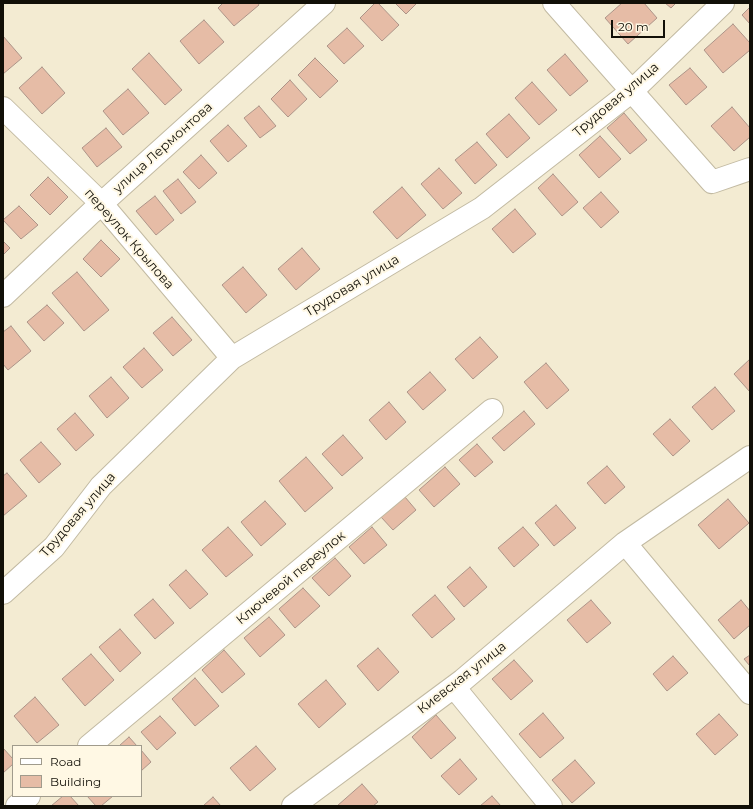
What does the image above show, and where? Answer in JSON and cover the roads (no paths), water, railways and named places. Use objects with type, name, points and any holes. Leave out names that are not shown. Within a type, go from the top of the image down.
[{"type":"street","name":"улица Лермонтова","points":[[3,296],[102,203],[324,3]]},
{"type":"street","points":[[554,3],[712,182],[750,169]]},
{"type":"street","name":"Трудовая улица","points":[[3,592],[54,547],[101,486],[232,358],[482,208],[632,91],[723,3]]},
{"type":"street","name":"переулок Крылова","points":[[3,108],[102,203],[232,358]]},
{"type":"street","name":"Ключевой переулок","points":[[90,745],[492,410]]},
{"type":"street","name":"Киевская улица","points":[[292,806],[454,687],[625,543],[750,457]]},
{"type":"street","points":[[625,543],[750,693]]},
{"type":"street","points":[[454,687],[551,806]]},
{"type":"street","points":[[17,806],[28,797]]}]
